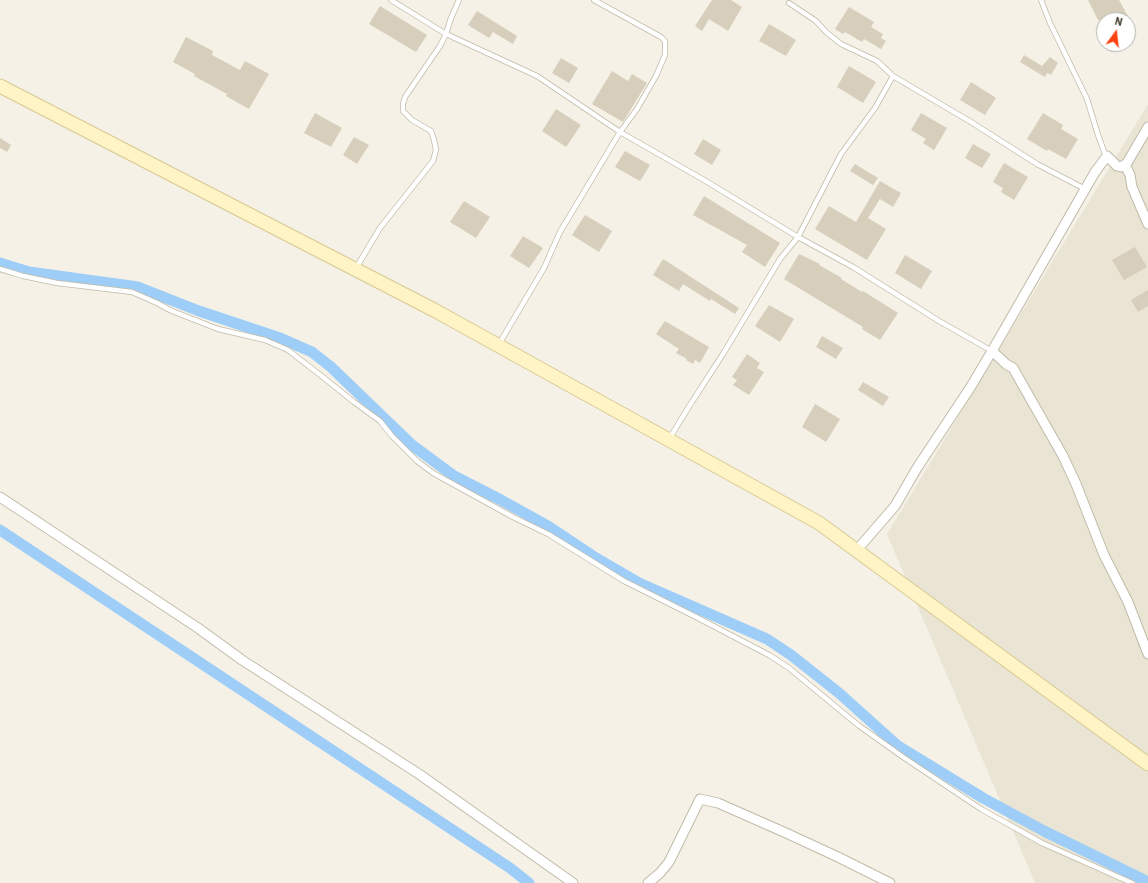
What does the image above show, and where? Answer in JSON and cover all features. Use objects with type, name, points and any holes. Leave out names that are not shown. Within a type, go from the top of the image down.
[{"type":"main road","points":[[0,86],[436,311],[819,523],[1148,764]]},
{"type":"street","points":[[856,551],[895,506],[917,468],[970,388],[1094,172],[1107,156],[1117,166],[1121,167],[1127,163],[1148,127]]},
{"type":"street","points":[[1124,165],[1130,175],[1132,187],[1148,224]]},
{"type":"street","points":[[992,351],[1006,364],[1014,368],[1062,456],[1076,484],[1104,555],[1128,602],[1148,654]]},
{"type":"street","points":[[0,497],[198,628],[254,668],[419,774],[573,883]]},
{"type":"street","points":[[648,883],[660,873],[669,862],[700,798],[718,803],[838,856],[890,883]]},
{"type":"lane","points":[[391,0],[446,34],[538,76],[620,132],[704,180],[798,237],[853,267],[939,321],[992,351]]},
{"type":"lane","points":[[355,270],[380,228],[433,161],[436,150],[431,131],[412,120],[403,111],[402,104],[446,34],[459,0]]},
{"type":"lane","points":[[498,346],[544,268],[560,232],[620,132],[637,109],[662,64],[665,55],[665,42],[661,37],[594,0]]},
{"type":"lane","points":[[1041,0],[1050,23],[1087,99],[1098,135],[1107,156]]},
{"type":"lane","points":[[789,3],[816,21],[826,32],[841,44],[877,61],[893,76],[971,122],[1037,164],[1085,189]]},
{"type":"lane","points":[[668,440],[727,347],[780,259],[798,237],[841,154],[875,108],[893,76]]},
{"type":"lane","points":[[0,269],[23,276],[57,283],[132,292],[157,302],[172,311],[218,329],[265,340],[288,350],[380,421],[392,436],[417,461],[433,473],[513,517],[548,534],[624,581],[696,616],[769,655],[789,668],[858,725],[981,809],[1042,843],[1132,883]]},
{"type":"shaded area","points":[[1148,104],[1148,883],[1035,883],[887,534]]},
{"type":"building","points":[[712,0],[731,0],[742,7],[728,31],[709,19],[702,31],[695,26]]},
{"type":"building","points":[[1088,0],[1119,0],[1126,12],[1096,12],[1096,16]]},
{"type":"building","points":[[380,6],[427,35],[416,52],[369,24]]},
{"type":"building","points":[[849,7],[874,22],[871,27],[883,34],[881,38],[886,41],[881,49],[864,39],[862,42],[845,32],[843,34],[835,29]]},
{"type":"building","points":[[477,11],[517,36],[513,44],[493,32],[489,38],[468,25]]},
{"type":"building","points":[[769,24],[796,40],[786,56],[759,41]]},
{"type":"building","points":[[186,37],[213,51],[212,55],[240,70],[245,61],[269,74],[249,109],[226,96],[227,94],[194,76],[195,74],[173,62]]},
{"type":"building","points":[[1024,55],[1042,66],[1050,57],[1058,63],[1051,75],[1047,73],[1045,77],[1020,62]]},
{"type":"building","points":[[561,58],[578,68],[569,83],[552,73]]},
{"type":"building","points":[[849,66],[876,82],[863,103],[837,87]]},
{"type":"building","points":[[612,71],[628,81],[632,74],[647,83],[623,122],[592,104]]},
{"type":"building","points":[[971,82],[996,98],[985,115],[960,100]]},
{"type":"building","points":[[556,109],[581,125],[566,147],[542,131]]},
{"type":"building","points":[[315,113],[342,128],[331,147],[304,133]]},
{"type":"building","points":[[921,113],[947,128],[934,150],[923,143],[926,139],[911,130]]},
{"type":"building","points":[[1043,113],[1063,125],[1061,129],[1078,139],[1066,159],[1048,149],[1047,151],[1027,139]]},
{"type":"building","points":[[354,137],[369,145],[357,164],[343,155]]},
{"type":"building","points":[[0,138],[11,145],[7,152],[0,148]]},
{"type":"building","points":[[703,139],[721,150],[712,165],[694,154]]},
{"type":"building","points":[[973,144],[991,154],[982,168],[965,158]]},
{"type":"building","points":[[625,151],[650,165],[640,181],[615,167]]},
{"type":"building","points":[[1004,163],[1028,177],[1014,200],[1001,192],[1003,188],[993,182]]},
{"type":"building","points":[[855,164],[878,178],[873,185],[850,171]]},
{"type":"building","points":[[880,181],[901,193],[893,207],[880,199],[868,218],[886,229],[867,260],[815,229],[829,206],[856,222]]},
{"type":"building","points":[[704,196],[780,243],[765,267],[742,252],[747,245],[693,215]]},
{"type":"building","points":[[464,201],[490,217],[476,238],[450,222]]},
{"type":"building","points":[[585,215],[612,231],[599,252],[572,235]]},
{"type":"building","points":[[523,236],[543,248],[529,268],[510,256]]},
{"type":"building","points":[[1135,247],[1147,267],[1124,280],[1112,260]]},
{"type":"building","points":[[799,254],[820,264],[819,265],[842,278],[841,279],[898,313],[880,340],[862,329],[863,327],[784,279]]},
{"type":"building","points":[[905,255],[932,271],[921,289],[895,273]]},
{"type":"building","points":[[663,259],[739,308],[735,314],[711,299],[710,301],[683,284],[679,291],[653,275]]},
{"type":"building","points":[[1148,290],[1148,306],[1138,312],[1131,300]]},
{"type":"building","points":[[769,305],[794,319],[780,342],[755,326]]},
{"type":"building","points":[[665,321],[709,347],[700,363],[695,360],[693,364],[686,360],[687,359],[676,353],[679,349],[656,334]]},
{"type":"building","points":[[822,336],[843,348],[836,359],[816,347]]},
{"type":"building","points":[[747,354],[760,363],[757,368],[764,372],[749,395],[733,385],[737,380],[732,377]]},
{"type":"building","points":[[863,382],[889,397],[883,406],[858,390]]},
{"type":"building","points":[[815,404],[840,419],[826,442],[802,427]]},
{"type":"waterway","points":[[0,263],[29,272],[138,287],[199,311],[280,338],[312,352],[331,367],[412,445],[454,476],[548,526],[596,558],[639,583],[767,639],[791,655],[839,693],[898,746],[983,798],[1044,831],[1148,882]]},
{"type":"waterway","points":[[0,530],[510,868],[529,883]]}]
